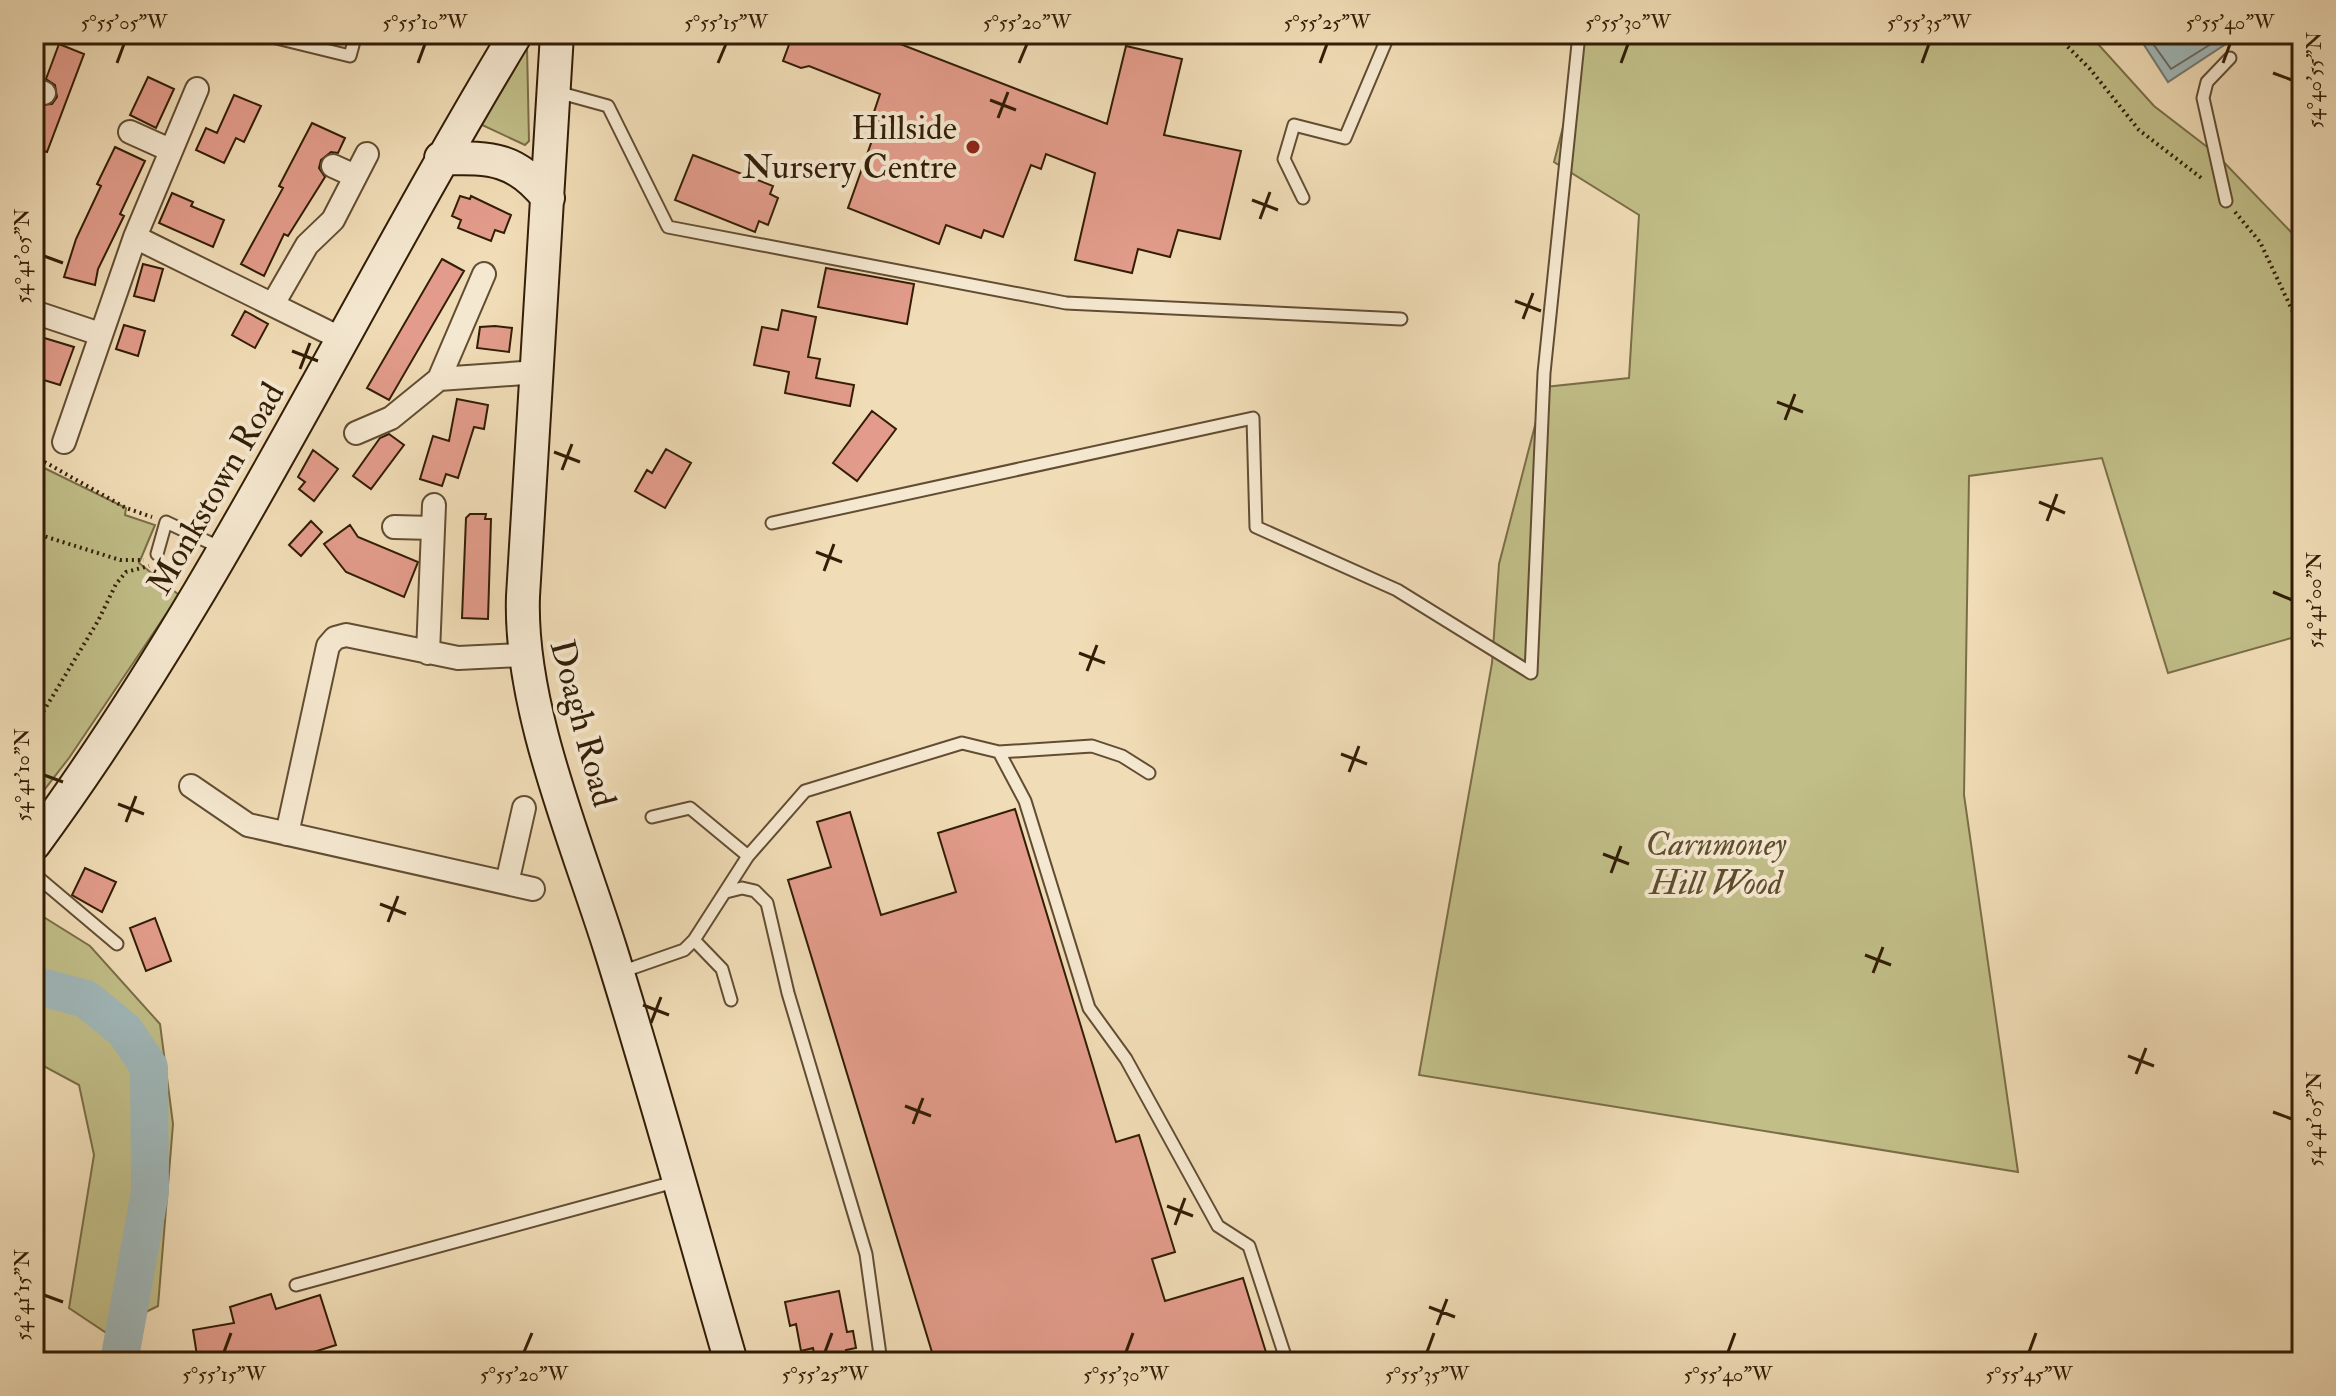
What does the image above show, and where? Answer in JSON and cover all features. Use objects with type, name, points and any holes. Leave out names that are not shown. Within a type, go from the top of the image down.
[{"type":"main road","name":"Monkstown Road","points":[[34,844],[115,730],[225,550],[441,158],[516,34]]},
{"type":"main road","name":"Doagh Road","points":[[557,34],[523,596],[523,655],[543,737],[618,973],[731,1362]]},
{"type":"main road","points":[[441,158],[483,157],[515,166],[548,198]]},
{"type":"street","points":[[64,442],[135,237],[197,89]]},
{"type":"street","points":[[130,132],[170,150]]},
{"type":"street","points":[[273,304],[307,245],[333,220],[367,154]]},
{"type":"street","points":[[333,166],[355,176]]},
{"type":"street","points":[[135,237],[342,339]]},
{"type":"street","points":[[356,433],[391,418],[439,379],[484,274]]},
{"type":"street","points":[[34,312],[100,334]]},
{"type":"street","points":[[439,379],[538,372]]},
{"type":"street","points":[[428,653],[434,505]]},
{"type":"street","points":[[394,527],[433,528]]},
{"type":"street","points":[[287,834],[328,646],[335,638],[346,635],[458,658],[523,655]]},
{"type":"street","points":[[191,786],[248,825],[533,889]]},
{"type":"street","points":[[507,883],[524,808]]},
{"type":"lane","points":[[260,34],[350,56],[356,34]]},
{"type":"lane","points":[[1303,198],[1284,159],[1294,125],[1345,138],[1389,34]]},
{"type":"lane","points":[[772,523],[1253,418],[1256,527],[1397,590],[1531,673],[1544,373],[1579,34]]},
{"type":"lane","points":[[2226,201],[2203,98],[2207,82],[2230,58]]},
{"type":"lane","points":[[555,91],[608,106],[668,227],[1066,303],[1401,319]]},
{"type":"lane","points":[[157,554],[166,522],[225,550]]},
{"type":"lane","points":[[618,973],[674,954],[694,940],[748,856],[805,791],[962,743],[999,752],[1092,746],[1122,756],[1149,773]]},
{"type":"lane","points":[[999,752],[1025,801],[1089,1008],[1126,1059],[1218,1226],[1249,1246],[1287,1362]]},
{"type":"lane","points":[[652,817],[690,808],[748,856]]},
{"type":"lane","points":[[34,874],[117,944]]},
{"type":"lane","points":[[726,892],[742,888],[755,891],[767,903],[788,993],[866,1254],[881,1362]]},
{"type":"lane","points":[[694,940],[722,969],[731,1000]]},
{"type":"lane","points":[[296,1285],[678,1180]]},
{"type":"path","points":[[2055,34],[2090,69],[2139,130],[2189,167],[2226,201],[2260,242],[2302,331]]},
{"type":"path","points":[[34,456],[126,508],[166,522]]},
{"type":"path","points":[[34,533],[120,560],[139,563],[157,554]]},
{"type":"path","points":[[34,727],[98,621],[116,584],[126,572],[148,567],[157,554]]},
{"type":"green space","name":"Carnmoney Hill Wood","points":[[1587,34],[2089,34],[2154,106],[2215,153],[2292,233],[2302,275],[2302,635],[2168,673],[2102,458],[1969,476],[1964,795],[2018,1172],[1419,1075],[1492,663],[1499,564],[1545,387],[1629,378],[1639,215],[1554,162]]},
{"type":"green space","points":[[527,46],[529,141],[525,145],[480,124]]},
{"type":"green space","points":[[34,463],[126,508],[125,515],[155,525],[139,563],[179,595],[69,758],[34,803]]},
{"type":"green space","points":[[34,911],[90,946],[160,1024],[173,1124],[158,1306],[105,1332],[69,1308],[94,1155],[79,1085],[34,1061]]},
{"type":"water","points":[[2137,34],[2241,34],[2168,82]]},
{"type":"building","points":[[793,34],[904,34],[900,44],[1107,124],[1126,46],[1182,59],[1164,135],[1241,151],[1220,239],[1178,230],[1170,257],[1138,249],[1132,273],[1075,260],[1095,173],[1046,154],[1041,169],[1031,165],[1003,237],[984,230],[981,238],[946,225],[939,244],[848,208],[881,115],[874,112],[880,94],[809,66],[801,68],[783,61]]},
{"type":"building","points":[[59,44],[84,54],[47,152],[34,148],[34,108],[35,105],[52,104],[57,97],[55,85],[46,79]]},
{"type":"building","points":[[148,77],[174,89],[156,128],[130,115]]},
{"type":"building","points":[[234,95],[261,106],[244,142],[236,138],[224,163],[196,150],[206,128],[217,133]]},
{"type":"building","points":[[312,123],[345,138],[338,153],[331,152],[321,160],[319,168],[325,177],[288,236],[284,234],[264,276],[241,264],[283,188],[279,186]]},
{"type":"building","points":[[115,147],[145,161],[120,214],[124,216],[98,269],[95,285],[64,277],[76,239],[101,186],[97,184]]},
{"type":"building","points":[[693,155],[773,186],[770,194],[778,198],[768,225],[759,221],[755,232],[675,200]]},
{"type":"building","points":[[172,193],[193,202],[191,206],[224,220],[213,247],[159,223]]},
{"type":"building","points":[[460,196],[470,199],[471,196],[511,215],[504,233],[495,230],[491,241],[458,228],[461,220],[452,216]]},
{"type":"building","points":[[442,259],[464,271],[389,400],[367,388]]},
{"type":"building","points":[[143,264],[163,269],[154,301],[134,296]]},
{"type":"building","points":[[826,268],[914,284],[907,324],[818,307]]},
{"type":"building","points":[[782,310],[816,317],[808,357],[820,359],[816,378],[854,385],[850,406],[785,393],[789,372],[754,365],[762,327],[778,330]]},
{"type":"building","points":[[245,311],[268,324],[255,348],[232,335]]},
{"type":"building","points":[[124,325],[145,331],[138,356],[116,349]]},
{"type":"building","points":[[480,327],[512,328],[509,352],[477,348]]},
{"type":"building","points":[[41,337],[74,347],[60,385],[34,377]]},
{"type":"building","points":[[457,399],[488,405],[484,429],[474,427],[458,478],[446,474],[442,486],[420,479],[433,436],[449,441]]},
{"type":"building","points":[[872,411],[896,429],[857,481],[833,463]]},
{"type":"building","points":[[389,434],[404,445],[371,489],[353,476],[380,438]]},
{"type":"building","points":[[666,449],[691,463],[665,508],[635,491],[647,470],[652,473]]},
{"type":"building","points":[[313,450],[338,469],[314,501],[299,489],[305,482],[298,477]]},
{"type":"building","points":[[470,514],[486,514],[485,519],[491,519],[488,619],[462,618],[466,518]]},
{"type":"building","points":[[311,521],[322,532],[301,556],[289,545]]},
{"type":"building","points":[[350,525],[358,537],[418,562],[404,597],[346,572],[324,544]]},
{"type":"building","points":[[1015,809],[1116,1142],[1139,1135],[1175,1252],[1152,1259],[1165,1301],[1243,1278],[1269,1362],[935,1362],[788,880],[831,867],[817,822],[850,812],[881,915],[956,892],[938,833]]},
{"type":"building","points":[[85,868],[116,882],[102,912],[72,895]]},
{"type":"building","points":[[155,918],[171,961],[146,971],[130,928]]},
{"type":"building","points":[[839,1291],[847,1332],[853,1331],[856,1348],[846,1350],[848,1362],[816,1362],[813,1348],[801,1351],[796,1324],[790,1326],[785,1302]]},
{"type":"building","points":[[271,1294],[276,1309],[320,1295],[336,1345],[282,1362],[198,1362],[193,1330],[234,1323],[230,1307]]},
{"type":"waterway","points":[[34,985],[86,999],[125,1031],[149,1067],[150,1192],[119,1362]]},
{"type":"place","name":"Hillside Nursery Centre","points":[[973,147]]}]
